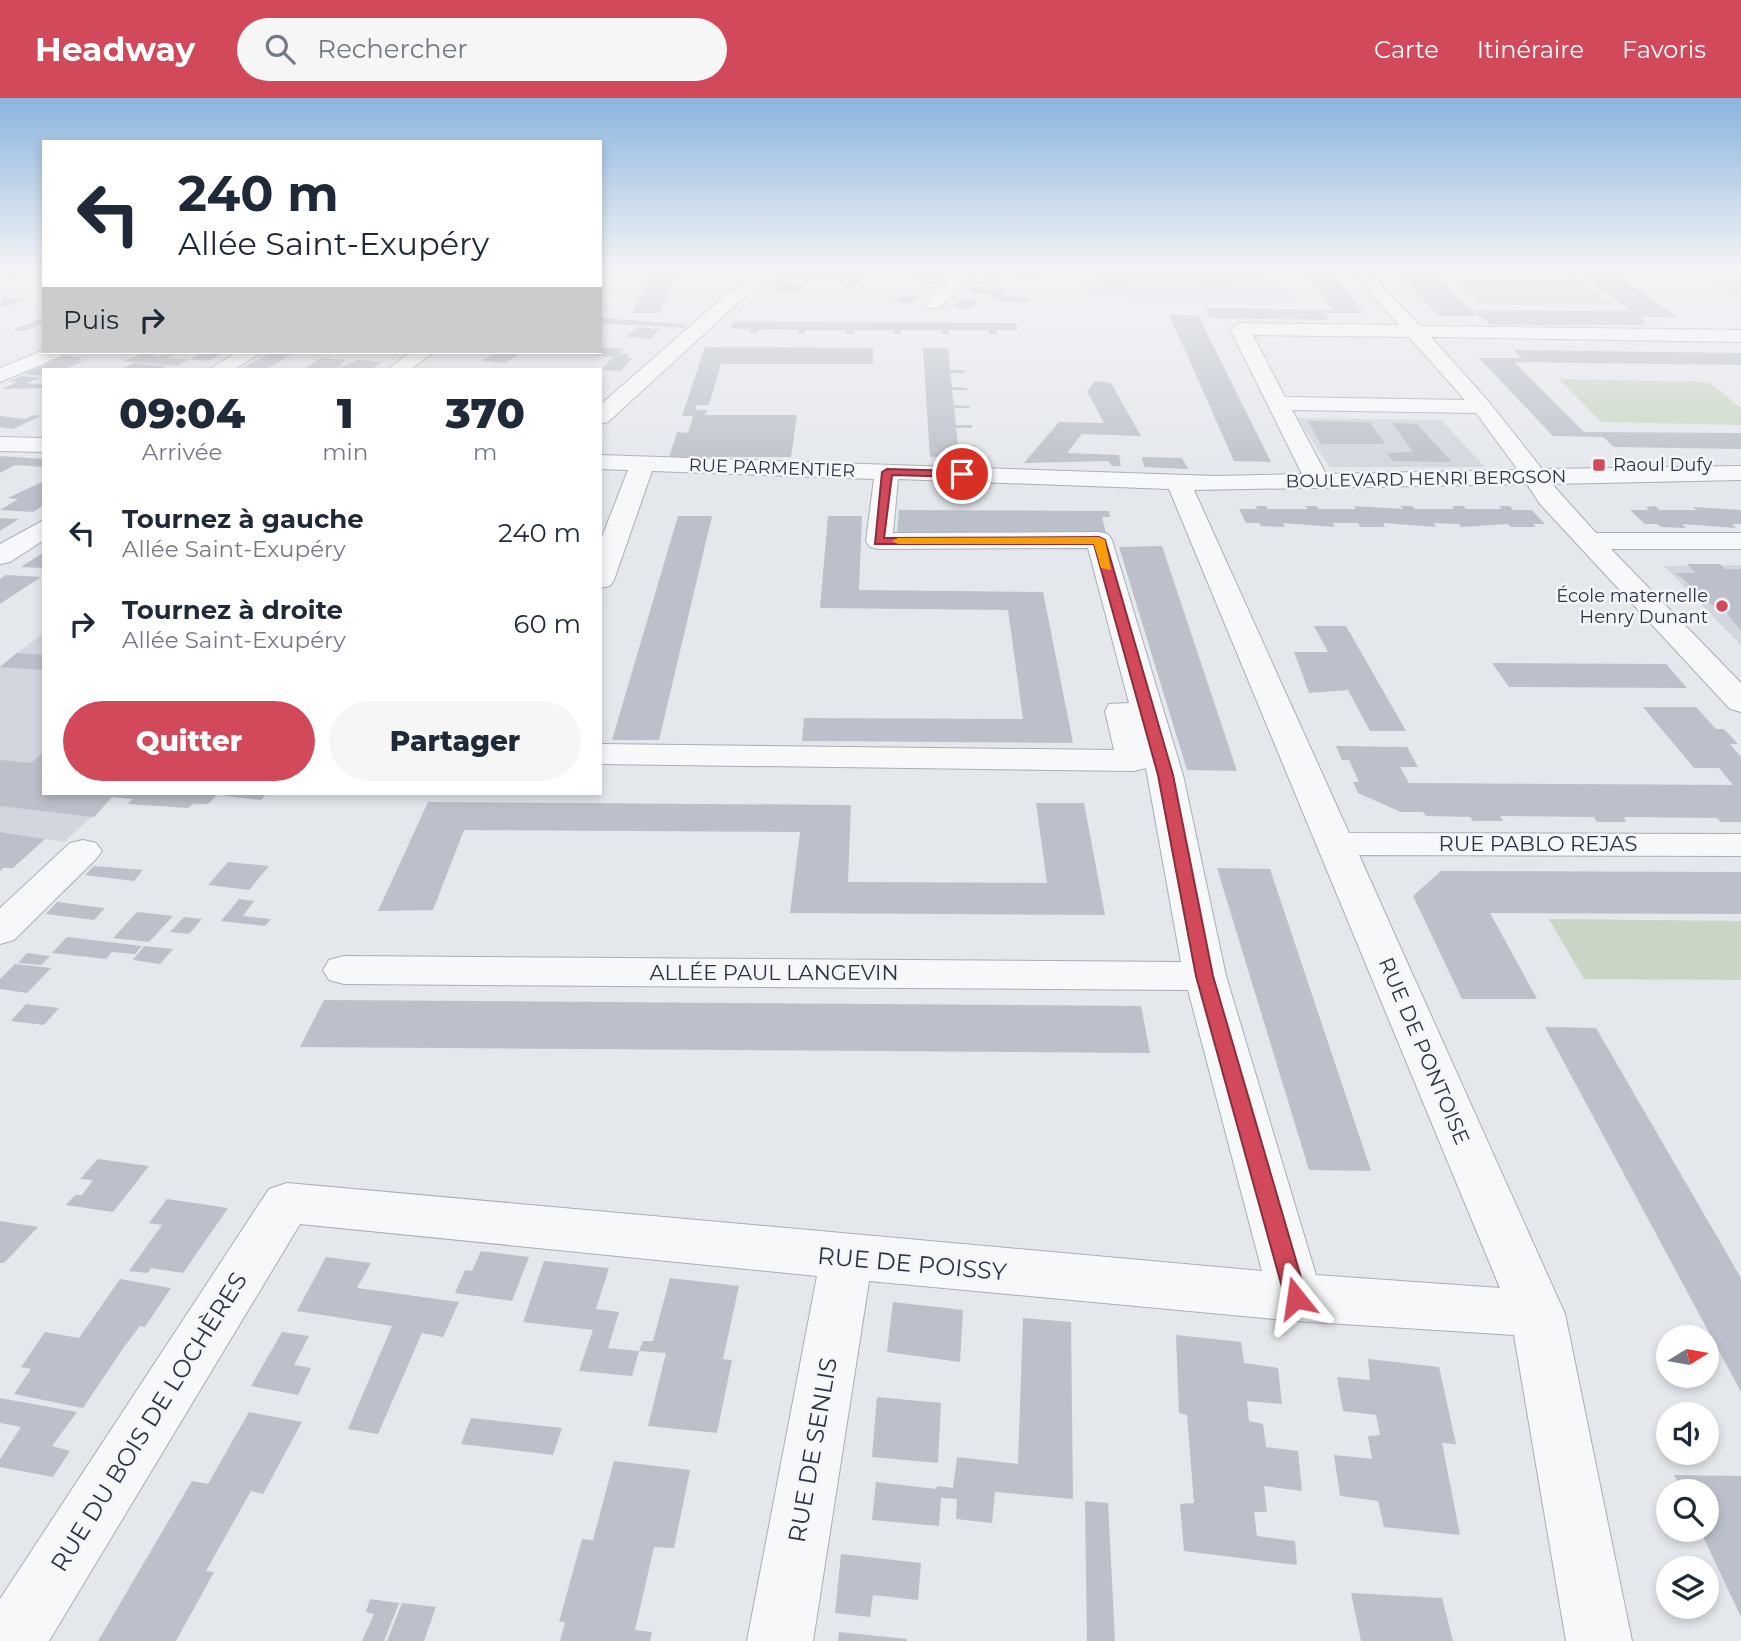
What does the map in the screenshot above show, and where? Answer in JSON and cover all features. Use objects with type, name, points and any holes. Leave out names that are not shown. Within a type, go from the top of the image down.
[{"type":"street","points":[[602,415],[689,337]]},
{"type":"street","points":[[1244,337],[1318,482]]},
{"type":"street","points":[[1418,337],[1529,464],[1549,499],[1741,702]]},
{"type":"street","points":[[0,376],[50,354]]},
{"type":"street","points":[[222,368],[248,354]]},
{"type":"street","points":[[400,368],[421,354]]},
{"type":"street","points":[[1277,403],[1482,408]]},
{"type":"street","points":[[0,444],[42,445]]},
{"type":"street","name":"RUE PARMENTIER","points":[[602,462],[1187,483]]},
{"type":"street","points":[[602,574],[642,464]]},
{"type":"street","points":[[887,472],[878,541],[1099,540],[1150,768],[1205,976],[1296,1298]]},
{"type":"street","name":"BOULEVARD HENRI BERGSON","points":[[1187,483],[1741,473]]},
{"type":"street","name":"RUE DE PONTOISE","points":[[1187,483],[1335,844],[1538,1314],[1599,1641]]},
{"type":"street","points":[[0,556],[42,528]]},
{"type":"street","points":[[1589,541],[1741,541]]},
{"type":"street","points":[[602,754],[1150,768]]},
{"type":"street","points":[[602,771],[1150,768]]},
{"type":"street","name":"RUE PABLO REJAS","points":[[1335,844],[1741,845]]},
{"type":"street","points":[[0,931],[83,851]]},
{"type":"street","name":"ALLÉE PAUL LANGEVIN","points":[[344,970],[1205,976]]},
{"type":"street","name":"RUE DE POISSY","points":[[287,1202],[846,1259],[1296,1298],[1538,1314]]},
{"type":"street","name":"RUE DU BOIS DE LOCHÈRES","points":[[11,1641],[287,1202]]},
{"type":"street","name":"RUE DE SENLIS","points":[[780,1641],[846,1259]]},
{"type":"shaded area","points":[[1297,418],[1441,420],[1485,467],[1330,467]]},
{"type":"shaded area","name":"École maternelle Henry Dunant","points":[[1741,565],[1741,645],[1664,566]]},
{"type":"shaded area","points":[[42,634],[42,795],[217,795],[208,804],[151,806],[128,804],[132,799],[113,797],[64,842],[0,832],[0,666]]},
{"type":"shaded area","points":[[231,795],[265,795],[261,800]]},
{"type":"green space","points":[[1559,379],[1709,382],[1741,408],[1741,425],[1601,422]]},
{"type":"green space","points":[[1549,919],[1741,921],[1741,980],[1584,979]]},
{"type":"building","points":[[1179,337],[1209,337],[1271,462],[1234,461]]},
{"type":"building","points":[[705,347],[873,348],[873,364],[721,364],[709,405],[697,405],[695,410],[707,410],[705,415],[797,415],[791,457],[669,457],[677,432],[688,433],[693,416],[682,416]]},
{"type":"building","points":[[923,348],[948,348],[950,370],[964,370],[965,373],[950,373],[952,387],[967,388],[952,390],[954,405],[970,408],[954,408],[956,425],[972,425],[972,428],[956,428],[958,445],[975,445],[975,448],[959,448],[960,458],[930,457]]},
{"type":"building","points":[[624,349],[620,353],[630,354],[626,358],[632,358],[621,371],[602,370],[613,357],[594,356],[602,354],[602,350]]},
{"type":"building","points":[[1514,350],[1741,353],[1741,365],[1514,362],[1584,432],[1741,433],[1741,449],[1614,447],[1603,437],[1553,436],[1479,358],[1522,358]]},
{"type":"building","points":[[141,354],[158,354],[152,356],[155,357],[174,354],[166,358],[189,359],[179,366],[123,361]]},
{"type":"building","points":[[200,354],[221,354],[208,361],[190,359]]},
{"type":"building","points":[[268,354],[292,354],[269,368],[244,367]]},
{"type":"building","points":[[493,354],[518,354],[506,363],[481,361]]},
{"type":"building","points":[[66,356],[83,358],[77,361],[84,361],[68,368],[42,368],[42,376],[24,374]]},
{"type":"building","points":[[321,358],[345,360],[339,368],[305,368]]},
{"type":"building","points":[[358,360],[382,362],[374,367],[339,368]]},
{"type":"building","points":[[134,363],[166,366],[161,368],[123,368]]},
{"type":"building","points":[[21,376],[40,378],[27,383],[42,385],[42,388],[2,389],[17,382],[8,382]]},
{"type":"building","points":[[1095,381],[1111,383],[1141,436],[1082,434],[1067,453],[1119,455],[1121,466],[1112,466],[1108,461],[1024,463],[1059,422],[1104,423],[1087,391]]},
{"type":"building","points":[[33,415],[41,416],[13,429],[0,427],[0,416],[25,419]]},
{"type":"building","points":[[1308,421],[1369,422],[1385,444],[1321,444]]},
{"type":"building","points":[[1392,423],[1417,424],[1452,462],[1393,461],[1387,453],[1413,452]]},
{"type":"building","points":[[0,456],[42,459],[42,467],[15,465],[0,473]]},
{"type":"building","points":[[1142,457],[1182,458],[1188,469],[1144,467]]},
{"type":"building","points":[[42,482],[42,506],[33,512],[0,510],[18,499],[8,498]]},
{"type":"building","points":[[1256,506],[1266,506],[1268,509],[1308,509],[1305,506],[1317,506],[1318,509],[1356,509],[1354,506],[1403,509],[1401,506],[1412,506],[1415,509],[1454,509],[1452,506],[1463,506],[1466,509],[1502,509],[1499,506],[1510,506],[1513,510],[1532,510],[1545,524],[1533,524],[1536,527],[1511,527],[1508,524],[1461,527],[1459,524],[1433,523],[1436,527],[1383,523],[1385,527],[1360,527],[1358,523],[1333,523],[1335,527],[1283,523],[1285,527],[1246,523],[1239,509],[1257,509]]},
{"type":"building","points":[[1656,506],[1659,510],[1697,510],[1693,507],[1741,510],[1741,524],[1732,524],[1736,528],[1682,524],[1686,528],[1661,527],[1657,524],[1645,524],[1630,510],[1649,510],[1646,507]]},
{"type":"building","points":[[899,510],[1109,511],[1110,517],[1102,517],[1106,533],[897,532]]},
{"type":"building","points":[[678,516],[712,516],[659,740],[612,740]]},
{"type":"building","points":[[828,516],[862,516],[859,590],[1043,592],[1073,743],[802,741],[804,718],[1023,719],[1008,610],[820,608]]},
{"type":"building","points":[[0,518],[19,519],[0,531]]},
{"type":"building","points":[[1162,546],[1237,771],[1187,770],[1119,547]]},
{"type":"building","points":[[41,554],[42,568],[21,567]]},
{"type":"building","name":"École maternelle Henry Dunant","points":[[1687,564],[1720,564],[1725,569],[1741,569],[1741,631],[1727,613],[1721,613],[1676,573],[1696,573]]},
{"type":"building","points":[[6,575],[41,577],[0,604],[0,579]]},
{"type":"building","points":[[1314,626],[1346,626],[1406,731],[1370,731],[1348,690],[1309,693],[1294,652],[1328,652]]},
{"type":"building","points":[[17,653],[42,655],[42,670],[0,667]]},
{"type":"building","points":[[1492,663],[1666,664],[1687,688],[1509,687]]},
{"type":"building","points":[[1643,707],[1696,707],[1716,729],[1724,729],[1738,744],[1730,744],[1741,757],[1741,822],[1721,822],[1717,818],[1624,817],[1626,822],[1597,822],[1594,817],[1500,816],[1503,821],[1473,821],[1470,817],[1426,816],[1423,812],[1401,812],[1358,793],[1353,782],[1359,782],[1349,760],[1342,760],[1336,746],[1407,747],[1418,767],[1400,767],[1409,783],[1733,785],[1719,768],[1694,768]]},
{"type":"building","points":[[42,754],[42,795],[217,795],[208,804],[194,803],[188,808],[128,804],[133,799],[112,797],[94,817],[0,806],[0,760],[31,763]]},
{"type":"building","points":[[226,795],[265,795],[261,800]]},
{"type":"building","points":[[428,802],[851,805],[848,882],[1047,883],[1036,803],[1084,803],[1105,915],[790,913],[800,832],[464,830],[433,910],[378,911]]},
{"type":"building","points":[[0,832],[45,839],[13,868],[3,868],[0,871]]},
{"type":"building","points":[[228,862],[269,866],[249,890],[208,885]]},
{"type":"building","points":[[94,866],[143,870],[134,881],[85,875]]},
{"type":"building","points":[[1217,868],[1270,869],[1371,1171],[1309,1170]]},
{"type":"building","points":[[1441,871],[1741,872],[1741,914],[1490,913],[1537,999],[1462,999],[1413,896]]},
{"type":"building","points":[[239,899],[254,901],[243,916],[271,919],[265,926],[221,921]]},
{"type":"building","points":[[57,902],[105,908],[94,920],[46,914]]},
{"type":"building","points":[[137,912],[173,916],[149,942],[113,938]]},
{"type":"building","points":[[184,917],[202,919],[189,934],[170,932]]},
{"type":"building","points":[[67,937],[142,946],[135,954],[112,952],[106,959],[52,953]]},
{"type":"building","points":[[144,946],[173,949],[160,964],[133,960]]},
{"type":"building","points":[[27,953],[50,956],[41,965],[18,963]]},
{"type":"building","points":[[15,964],[51,968],[27,993],[0,989],[0,979]]},
{"type":"building","points":[[324,1000],[1141,1006],[1150,1053],[300,1047]]},
{"type":"building","points":[[26,1004],[59,1008],[44,1025],[11,1021]]},
{"type":"building","points":[[1545,1027],[1596,1028],[1741,1278],[1741,1392],[1719,1351],[1719,1325],[1705,1325]]},
{"type":"building","points":[[98,1159],[149,1166],[113,1212],[66,1205],[75,1195],[82,1195],[93,1180],[80,1179]]},
{"type":"building","points":[[167,1199],[228,1208],[183,1273],[151,1268],[148,1273],[129,1271],[162,1225],[149,1223]]},
{"type":"building","points":[[0,1221],[38,1227],[4,1263],[0,1263]]},
{"type":"building","points":[[481,1251],[529,1257],[512,1301],[455,1293],[465,1270],[472,1271]]},
{"type":"building","points":[[326,1257],[371,1263],[357,1288],[459,1302],[443,1337],[422,1333],[378,1434],[348,1429],[392,1326],[297,1311]]},
{"type":"building","points":[[544,1261],[609,1268],[596,1309],[619,1312],[608,1348],[639,1351],[632,1376],[579,1371],[593,1330],[523,1322]]},
{"type":"building","points":[[670,1278],[739,1286],[723,1359],[732,1360],[717,1433],[648,1426],[666,1353],[639,1351],[643,1341],[653,1341]]},
{"type":"building","points":[[120,1279],[171,1288],[145,1327],[140,1326],[124,1347],[83,1408],[14,1394],[31,1369],[21,1367],[45,1332],[79,1338]]},
{"type":"building","points":[[893,1302],[963,1310],[960,1362],[887,1352]]},
{"type":"building","points":[[1023,1318],[1071,1322],[1073,1499],[995,1492],[992,1523],[956,1519],[957,1499],[941,1498],[939,1526],[872,1520],[876,1482],[936,1489],[937,1486],[953,1488],[957,1457],[1018,1464]]},
{"type":"building","points":[[282,1332],[309,1336],[294,1365],[311,1368],[298,1395],[251,1386]]},
{"type":"building","points":[[1176,1335],[1241,1342],[1244,1363],[1278,1368],[1282,1404],[1247,1401],[1249,1421],[1263,1424],[1266,1447],[1298,1451],[1302,1491],[1264,1486],[1267,1512],[1254,1512],[1257,1536],[1295,1541],[1297,1565],[1184,1551],[1180,1504],[1194,1503],[1187,1415],[1179,1413]]},
{"type":"building","points":[[1368,1359],[1439,1367],[1456,1444],[1442,1443],[1460,1535],[1384,1527],[1378,1501],[1340,1496],[1334,1455],[1372,1459],[1368,1436],[1380,1435],[1376,1415],[1343,1411],[1337,1377],[1370,1380]]},
{"type":"building","points":[[877,1397],[941,1403],[938,1463],[872,1457]]},
{"type":"building","points":[[0,1398],[77,1412],[52,1446],[70,1451],[53,1477],[0,1467],[0,1459],[21,1427],[0,1423]]},
{"type":"building","points":[[249,1412],[302,1422],[263,1494],[251,1491],[206,1571],[214,1572],[176,1641],[98,1641],[192,1481],[208,1484]]},
{"type":"building","points":[[471,1418],[562,1428],[553,1455],[461,1444]]},
{"type":"building","points":[[614,1461],[690,1470],[674,1548],[654,1547],[635,1630],[652,1632],[650,1641],[560,1641],[565,1622],[559,1622],[582,1539],[593,1540]]},
{"type":"building","points":[[1674,1475],[1741,1476],[1741,1617],[1719,1570],[1719,1556],[1712,1556],[1706,1542],[1719,1542],[1719,1479],[1676,1479]]},
{"type":"building","points":[[1085,1501],[1108,1503],[1115,1641],[1087,1641]]},
{"type":"building","points":[[841,1554],[921,1563],[918,1600],[873,1595],[870,1617],[835,1613]]},
{"type":"building","points":[[1351,1593],[1442,1598],[1453,1641],[1361,1641]]},
{"type":"building","points":[[370,1599],[399,1603],[384,1641],[362,1641],[374,1614],[366,1612]]},
{"type":"building","points":[[402,1603],[436,1607],[424,1641],[387,1641]]},
{"type":"building","points":[[839,1632],[907,1639],[907,1641],[838,1641]]},
{"type":"slow traffic","points":[[898,541],[1099,540],[1107,568]]},
{"type":"place","name":"Raoul Dufy","points":[[1599,465]]},
{"type":"place","name":"École maternelle Henry Dunant","points":[[1722,606]]},
{"type":"route","points":[[962,474],[887,472],[878,541],[1099,540],[1165,775],[1205,976],[1296,1298]]}]
